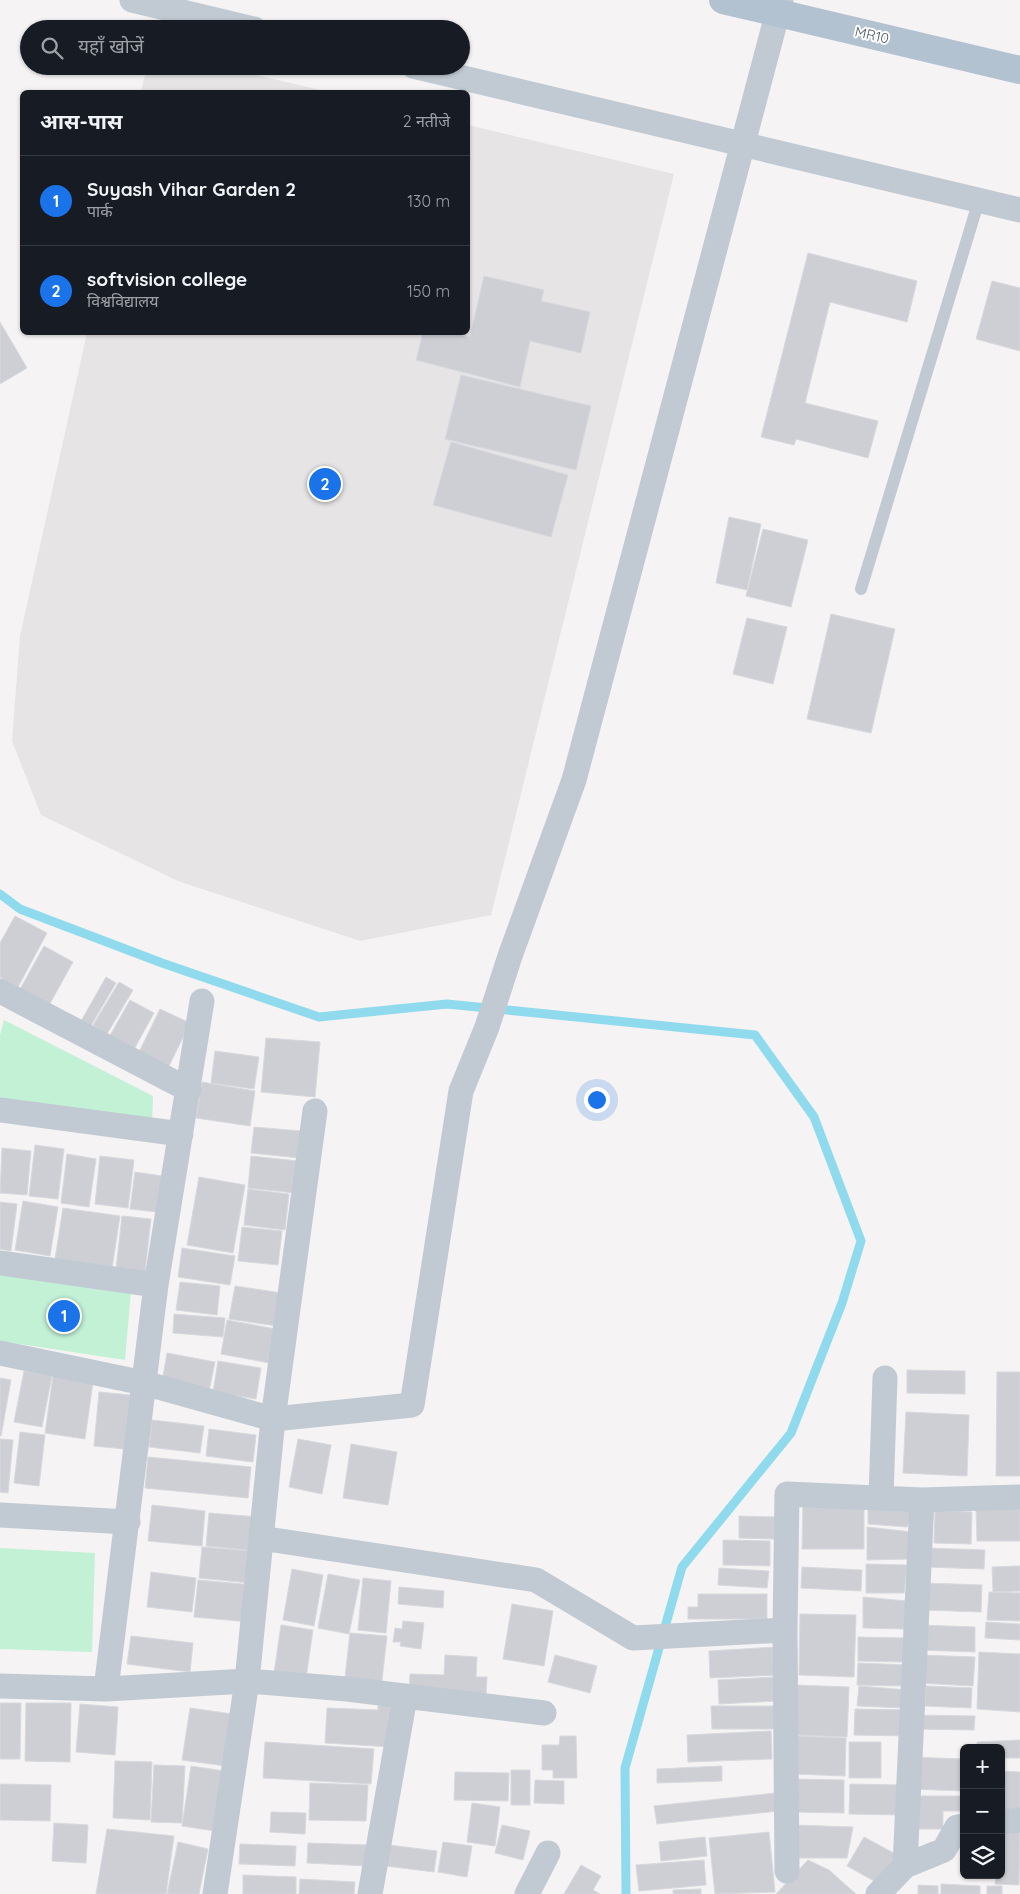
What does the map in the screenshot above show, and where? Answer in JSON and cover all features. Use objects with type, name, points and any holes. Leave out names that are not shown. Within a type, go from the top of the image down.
[{"type":"main road","name":"MR10","points":[[723,0],[779,6],[1020,70]]},
{"type":"street","points":[[132,0],[216,20]]},
{"type":"street","points":[[0,1353],[144,1383],[272,1419],[412,1405],[462,1090],[487,1027],[510,956],[574,780],[779,6]]},
{"type":"street","points":[[451,75],[1020,210]]},
{"type":"street","points":[[0,991],[189,1090]]},
{"type":"street","points":[[106,1689],[156,1284],[202,1001]]},
{"type":"street","points":[[0,1110],[181,1134]]},
{"type":"street","points":[[215,1894],[247,1681],[272,1419],[315,1112]]},
{"type":"street","points":[[0,1264],[156,1284]]},
{"type":"street","points":[[881,1497],[885,1378]]},
{"type":"street","points":[[788,1871],[785,1630],[787,1494],[922,1500],[1020,1496]]},
{"type":"street","points":[[895,1882],[922,1500]]},
{"type":"street","points":[[0,1515],[128,1522]]},
{"type":"street","points":[[261,1538],[536,1580],[633,1638],[785,1630]]},
{"type":"street","points":[[0,1686],[106,1689],[247,1681],[347,1688],[405,1697],[544,1713]]},
{"type":"street","points":[[370,1894],[405,1697]]},
{"type":"street","points":[[1005,1822],[1020,1820]]},
{"type":"street","points":[[895,1882],[944,1850],[956,1827],[960,1826]]},
{"type":"street","points":[[527,1894],[548,1853]]},
{"type":"lane","points":[[861,589],[979,200]]},
{"type":"shaded area","points":[[145,75],[256,75],[320,90],[141,90]]},
{"type":"shaded area","points":[[470,125],[674,174],[491,915],[360,941],[178,881],[41,815],[12,741],[20,636],[87,335],[470,335]]},
{"type":"green space","points":[[4,1020],[153,1096],[152,1123],[0,1098],[0,1035]]},
{"type":"green space","points":[[0,1275],[131,1291],[125,1360],[0,1341]]},
{"type":"green space","points":[[0,1548],[95,1553],[92,1652],[0,1649]]},
{"type":"building","points":[[808,253],[917,281],[907,322],[830,302],[805,403],[878,421],[868,458],[796,439],[794,445],[761,437]]},
{"type":"building","points":[[484,276],[544,290],[541,301],[590,312],[581,353],[530,341],[520,387],[416,360],[422,335],[462,335],[470,337]]},
{"type":"building","points":[[992,281],[1020,288],[1020,351],[976,339]]},
{"type":"building","points":[[0,322],[27,368],[0,384]]},
{"type":"building","points":[[461,375],[591,406],[576,470],[445,439]]},
{"type":"building","points":[[451,442],[568,475],[551,537],[433,505]]},
{"type":"building","points":[[729,517],[761,524],[747,590],[716,583]]},
{"type":"building","points":[[763,529],[808,540],[791,607],[746,596]]},
{"type":"building","points":[[831,614],[895,629],[871,733],[807,719]]},
{"type":"building","points":[[747,618],[787,627],[773,684],[733,674]]},
{"type":"building","points":[[15,916],[47,933],[18,987],[0,977],[0,943]]},
{"type":"building","points":[[44,946],[73,962],[48,1007],[19,991]]},
{"type":"building","points":[[106,977],[116,983],[89,1029],[80,1023]]},
{"type":"building","points":[[119,982],[133,990],[107,1034],[93,1025]]},
{"type":"building","points":[[130,1000],[154,1013],[132,1053],[108,1039]]},
{"type":"building","points":[[160,1009],[190,1023],[168,1068],[138,1054]]},
{"type":"building","points":[[266,1038],[320,1042],[315,1097],[261,1092]]},
{"type":"building","points":[[215,1051],[259,1057],[254,1089],[211,1083]]},
{"type":"building","points":[[202,1082],[255,1091],[250,1126],[196,1118]]},
{"type":"building","points":[[254,1127],[301,1131],[299,1158],[251,1153]]},
{"type":"building","points":[[35,1145],[64,1149],[58,1199],[29,1196]]},
{"type":"building","points":[[2,1148],[31,1151],[27,1195],[0,1193]]},
{"type":"building","points":[[67,1154],[96,1159],[89,1207],[61,1203]]},
{"type":"building","points":[[100,1156],[134,1160],[128,1208],[95,1204]]},
{"type":"building","points":[[251,1156],[298,1161],[295,1193],[248,1188]]},
{"type":"building","points":[[135,1172],[162,1176],[157,1212],[130,1209]]},
{"type":"building","points":[[199,1177],[245,1185],[233,1253],[187,1245]]},
{"type":"building","points":[[248,1189],[289,1194],[285,1230],[244,1225]]},
{"type":"building","points":[[23,1201],[58,1207],[50,1256],[15,1250]]},
{"type":"building","points":[[0,1202],[17,1204],[11,1251],[0,1249]]},
{"type":"building","points":[[63,1208],[120,1216],[112,1268],[55,1259]]},
{"type":"building","points":[[122,1216],[151,1219],[145,1272],[116,1269]]},
{"type":"building","points":[[242,1227],[282,1231],[278,1265],[238,1261]]},
{"type":"building","points":[[182,1248],[235,1256],[230,1285],[178,1277]]},
{"type":"building","points":[[180,1282],[220,1286],[217,1315],[176,1310]]},
{"type":"building","points":[[235,1286],[282,1293],[277,1326],[229,1319]]},
{"type":"building","points":[[174,1314],[225,1318],[223,1337],[173,1333]]},
{"type":"building","points":[[227,1320],[281,1330],[275,1364],[221,1354]]},
{"type":"building","points":[[167,1353],[215,1362],[209,1391],[162,1382]]},
{"type":"building","points":[[218,1361],[261,1368],[256,1399],[213,1392]]},
{"type":"building","points":[[907,1370],[965,1371],[965,1394],[907,1393]]},
{"type":"building","points":[[24,1371],[52,1376],[42,1427],[14,1422]]},
{"type":"building","points":[[997,1372],[1020,1372],[1020,1476],[996,1476]]},
{"type":"building","points":[[53,1376],[93,1382],[85,1439],[45,1433]]},
{"type":"building","points":[[0,1378],[11,1380],[1,1436],[0,1436]]},
{"type":"building","points":[[99,1392],[130,1395],[124,1449],[94,1446]]},
{"type":"building","points":[[906,1412],[969,1415],[967,1476],[903,1473]]},
{"type":"building","points":[[152,1420],[204,1426],[200,1453],[149,1447]]},
{"type":"building","points":[[209,1429],[256,1435],[253,1462],[206,1456]]},
{"type":"building","points":[[20,1432],[45,1435],[39,1486],[14,1483]]},
{"type":"building","points":[[0,1439],[13,1440],[8,1493],[0,1492]]},
{"type":"building","points":[[298,1439],[331,1445],[322,1494],[289,1487]]},
{"type":"building","points":[[351,1444],[397,1452],[388,1505],[343,1498]]},
{"type":"building","points":[[148,1457],[251,1467],[248,1498],[145,1488]]},
{"type":"building","points":[[803,1501],[864,1502],[864,1549],[802,1549]]},
{"type":"building","points":[[868,1504],[915,1509],[907,1527],[868,1524]]},
{"type":"building","points":[[152,1505],[205,1511],[202,1546],[148,1541]]},
{"type":"building","points":[[976,1508],[1020,1508],[1020,1541],[977,1541]]},
{"type":"building","points":[[935,1511],[972,1512],[971,1544],[934,1543]]},
{"type":"building","points":[[209,1513],[259,1517],[256,1551],[206,1546]]},
{"type":"building","points":[[739,1516],[775,1517],[774,1539],[739,1538]]},
{"type":"building","points":[[867,1527],[912,1532],[909,1559],[867,1560]]},
{"type":"building","points":[[723,1540],[770,1541],[770,1566],[723,1565]]},
{"type":"building","points":[[202,1547],[253,1551],[250,1583],[199,1578]]},
{"type":"building","points":[[927,1548],[985,1550],[984,1569],[927,1567]]},
{"type":"building","points":[[866,1564],[907,1565],[904,1593],[866,1593]]},
{"type":"building","points":[[1020,1566],[1020,1591],[993,1592],[992,1567]]},
{"type":"building","points":[[802,1567],[862,1570],[861,1591],[801,1588]]},
{"type":"building","points":[[719,1568],[769,1571],[767,1588],[718,1585]]},
{"type":"building","points":[[292,1569],[323,1575],[314,1626],[283,1620]]},
{"type":"building","points":[[151,1572],[196,1578],[192,1612],[147,1607]]},
{"type":"building","points":[[328,1574],[360,1580],[349,1634],[318,1628]]},
{"type":"building","points":[[363,1578],[391,1581],[386,1633],[358,1630]]},
{"type":"building","points":[[198,1580],[253,1585],[250,1622],[194,1617]]},
{"type":"building","points":[[925,1583],[982,1585],[981,1612],[924,1610]]},
{"type":"building","points":[[399,1587],[444,1591],[443,1608],[398,1604]]},
{"type":"building","points":[[989,1592],[1020,1593],[1020,1621],[987,1620]]},
{"type":"building","points":[[698,1594],[767,1594],[767,1619],[688,1619],[688,1607],[698,1607]]},
{"type":"building","points":[[863,1597],[906,1601],[904,1629],[863,1628]]},
{"type":"building","points":[[512,1604],[553,1611],[544,1666],[503,1659]]},
{"type":"building","points":[[800,1614],[856,1615],[854,1677],[799,1675]]},
{"type":"building","points":[[403,1621],[424,1623],[421,1649],[400,1646],[401,1642],[393,1642],[395,1628],[402,1629]]},
{"type":"building","points":[[986,1622],[1020,1624],[1020,1640],[985,1638]]},
{"type":"building","points":[[281,1625],[313,1630],[305,1685],[273,1680]]},
{"type":"building","points":[[919,1625],[975,1627],[975,1652],[918,1650]]},
{"type":"building","points":[[350,1633],[387,1636],[381,1689],[344,1686]]},
{"type":"building","points":[[131,1636],[193,1643],[190,1672],[127,1664]]},
{"type":"building","points":[[858,1637],[905,1638],[904,1662],[858,1661]]},
{"type":"building","points":[[776,1647],[778,1675],[710,1678],[709,1651]]},
{"type":"building","points":[[979,1652],[1020,1654],[1020,1712],[977,1709]]},
{"type":"building","points":[[445,1655],[477,1657],[476,1677],[487,1677],[486,1696],[409,1692],[410,1674],[444,1675]]},
{"type":"building","points":[[555,1655],[597,1666],[590,1693],[548,1682]]},
{"type":"building","points":[[920,1655],[975,1657],[973,1686],[919,1683]]},
{"type":"building","points":[[858,1663],[906,1665],[905,1686],[857,1685]]},
{"type":"building","points":[[776,1677],[778,1701],[719,1704],[718,1680]]},
{"type":"building","points":[[795,1685],[849,1687],[847,1737],[793,1735]]},
{"type":"building","points":[[859,1686],[908,1690],[907,1708],[857,1706]]},
{"type":"building","points":[[926,1686],[972,1688],[971,1708],[925,1706]]},
{"type":"building","points":[[398,1698],[392,1747],[325,1743],[327,1708],[378,1710],[378,1699]]},
{"type":"building","points":[[0,1703],[21,1703],[20,1759],[0,1759]]},
{"type":"building","points":[[26,1703],[71,1703],[70,1762],[25,1761]]},
{"type":"building","points":[[80,1704],[118,1707],[115,1755],[76,1752]]},
{"type":"building","points":[[711,1706],[775,1706],[775,1729],[712,1729]]},
{"type":"building","points":[[190,1708],[232,1714],[225,1766],[182,1760]]},
{"type":"building","points":[[855,1709],[910,1710],[909,1736],[854,1735]]},
{"type":"building","points":[[913,1715],[975,1716],[974,1730],[913,1729]]},
{"type":"building","points":[[771,1731],[772,1759],[688,1762],[687,1735]]},
{"type":"building","points":[[560,1736],[576,1736],[577,1778],[553,1778],[553,1770],[542,1770],[542,1745],[559,1745]]},
{"type":"building","points":[[796,1736],[846,1738],[845,1776],[795,1774]]},
{"type":"building","points":[[1020,1740],[1020,1758],[1005,1758],[1005,1744],[977,1744],[977,1742]]},
{"type":"building","points":[[265,1742],[374,1749],[371,1784],[263,1778]]},
{"type":"building","points":[[849,1742],[881,1742],[881,1778],[849,1778]]},
{"type":"building","points":[[909,1757],[960,1759],[960,1791],[908,1789]]},
{"type":"building","points":[[115,1761],[152,1762],[150,1820],[113,1818]]},
{"type":"building","points":[[154,1765],[185,1766],[182,1823],[151,1822]]},
{"type":"building","points":[[191,1766],[224,1771],[215,1831],[182,1826]]},
{"type":"building","points":[[722,1766],[722,1781],[657,1783],[657,1769]]},
{"type":"building","points":[[511,1770],[530,1770],[530,1805],[511,1805]]},
{"type":"building","points":[[1005,1771],[1020,1772],[1020,1812],[1005,1812]]},
{"type":"building","points":[[455,1772],[509,1773],[508,1801],[454,1800]]},
{"type":"building","points":[[794,1779],[844,1780],[844,1813],[793,1812]]},
{"type":"building","points":[[535,1780],[564,1781],[564,1804],[534,1803]]},
{"type":"building","points":[[310,1783],[368,1785],[366,1821],[309,1820]]},
{"type":"building","points":[[0,1784],[51,1785],[50,1821],[0,1820]]},
{"type":"building","points":[[850,1784],[901,1785],[901,1815],[849,1814]]},
{"type":"building","points":[[775,1793],[778,1811],[657,1824],[654,1806]]},
{"type":"building","points":[[908,1796],[960,1796],[960,1811],[943,1811],[943,1829],[908,1829]]},
{"type":"building","points":[[472,1803],[500,1807],[495,1846],[467,1842]]},
{"type":"building","points":[[271,1812],[306,1813],[305,1834],[270,1832]]},
{"type":"building","points":[[54,1823],[88,1825],[86,1863],[52,1861]]},
{"type":"building","points":[[502,1825],[530,1831],[523,1860],[495,1853]]},
{"type":"building","points":[[794,1825],[853,1827],[847,1858],[793,1858]]},
{"type":"building","points":[[1005,1828],[1020,1829],[1019,1885],[995,1884],[996,1879],[1005,1879]]},
{"type":"building","points":[[107,1829],[174,1836],[166,1894],[96,1894]]},
{"type":"building","points":[[769,1832],[775,1892],[715,1894],[709,1838]]},
{"type":"building","points":[[705,1837],[707,1856],[661,1861],[659,1842]]},
{"type":"building","points":[[864,1837],[899,1856],[883,1886],[847,1866]]},
{"type":"building","points":[[178,1842],[208,1849],[199,1894],[167,1894]]},
{"type":"building","points":[[443,1842],[472,1846],[467,1877],[438,1872]]},
{"type":"building","points":[[308,1843],[369,1845],[368,1866],[307,1863]]},
{"type":"building","points":[[240,1844],[296,1846],[295,1866],[239,1864]]},
{"type":"building","points":[[389,1845],[437,1851],[434,1872],[386,1866]]},
{"type":"building","points":[[704,1860],[706,1885],[639,1891],[636,1865]]},
{"type":"building","points":[[808,1860],[829,1870],[856,1894],[776,1894]]},
{"type":"building","points":[[581,1865],[601,1876],[593,1890],[600,1894],[564,1894]]},
{"type":"building","points":[[243,1875],[296,1877],[296,1894],[243,1894]]},
{"type":"building","points":[[300,1879],[355,1882],[354,1894],[299,1894]]},
{"type":"building","points":[[941,1884],[980,1886],[980,1894],[941,1894]]},
{"type":"building","points":[[918,1885],[938,1886],[938,1894],[918,1894]]},
{"type":"building","points":[[987,1886],[1002,1886],[1002,1894],[987,1894]]},
{"type":"building","points":[[701,1889],[701,1894],[673,1894],[673,1890]]},
{"type":"waterway","points":[[0,894],[20,909],[162,963],[319,1017],[447,1004],[755,1035],[814,1117],[861,1241],[842,1303],[791,1433],[682,1567],[625,1768],[626,1894]]},
{"type":"place","name":"softvision college","points":[[325,484]]},
{"type":"place","name":"Suyash Vihar Garden 2","points":[[64,1316]]}]
